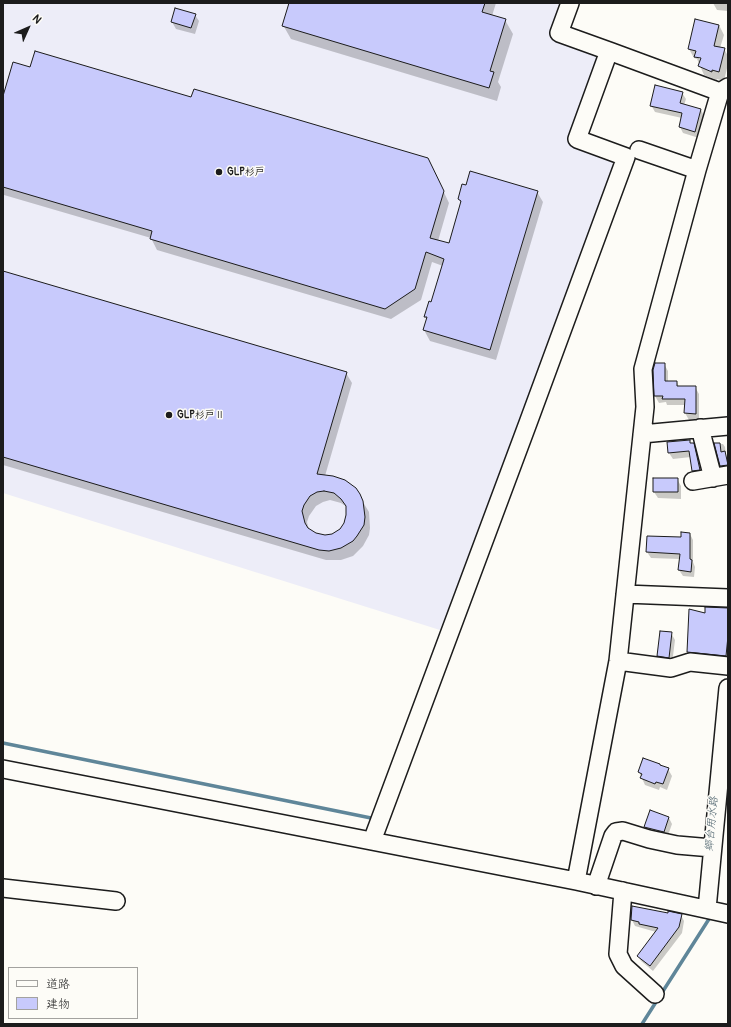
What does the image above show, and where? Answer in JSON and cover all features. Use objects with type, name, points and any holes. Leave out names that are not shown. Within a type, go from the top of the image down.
[{"type":"street","points":[[570,3],[559,33],[724,89],[697,170],[643,369],[645,407],[618,661],[576,881]]},
{"type":"street","points":[[372,841],[626,157],[578,139],[609,51]]},
{"type":"street","points":[[639,150],[697,170]]},
{"type":"street","points":[[642,434],[728,426]]},
{"type":"street","points":[[693,481],[721,477],[700,428]]},
{"type":"street","points":[[625,594],[728,598]]},
{"type":"street","points":[[618,661],[671,668],[690,662],[728,666]]},
{"type":"street","points":[[706,909],[728,695]]},
{"type":"street","points":[[3,769],[576,881],[728,914]]},
{"type":"street","points":[[596,886],[613,836],[616,832],[623,831],[649,839],[677,845],[712,848]]},
{"type":"street","points":[[3,888],[116,901]]},
{"type":"street","points":[[623,892],[618,954],[624,966],[655,994]]},
{"type":"shaded area","points":[[3,3],[564,3],[555,32],[601,52],[571,143],[619,162],[440,630],[3,493]]},
{"type":"building","points":[[289,3],[485,3],[482,12],[506,19],[490,71],[494,72],[489,88],[282,26]]},
{"type":"building","points":[[175,8],[196,14],[191,28],[171,22]]},
{"type":"building","points":[[695,19],[719,25],[714,46],[725,48],[719,72],[712,70],[712,72],[698,66],[701,58],[694,57],[696,51],[688,49]]},
{"type":"building","name":"GLP杉戸","points":[[35,51],[191,97],[194,89],[428,158],[444,191],[430,238],[449,243],[461,201],[458,199],[462,184],[466,185],[470,171],[538,191],[490,350],[423,330],[427,317],[424,317],[429,301],[431,302],[444,259],[426,252],[415,289],[385,309],[150,239],[152,231],[3,187],[3,96],[13,62],[30,67]]},
{"type":"building","points":[[655,85],[683,92],[680,103],[701,109],[695,132],[679,127],[682,113],[650,106]]},
{"type":"building","name":"GLP杉戸Ⅱ","points":[[3,271],[347,372],[317,474],[333,476],[345,480],[356,488],[363,501],[365,517],[364,525],[353,541],[341,548],[329,551],[319,550],[3,457]],"holes":[[[324,491],[334,493],[346,506],[344,523],[340,529],[332,534],[325,535],[316,533],[308,528],[305,523],[302,511],[304,505],[310,496],[317,492]]]},
{"type":"building","points":[[655,363],[665,363],[665,381],[677,381],[677,386],[696,386],[696,414],[684,413],[685,399],[662,399],[663,396],[654,396],[653,370]]},
{"type":"building","points":[[690,440],[690,443],[694,443],[700,470],[692,471],[689,451],[668,453],[667,442]]},
{"type":"building","points":[[714,443],[720,443],[721,452],[725,451],[728,465],[720,466]]},
{"type":"building","points":[[653,478],[678,478],[678,492],[653,492]]},
{"type":"building","points":[[681,532],[690,533],[690,559],[692,560],[691,572],[678,570],[680,554],[646,552],[647,536],[681,537]]},
{"type":"building","points":[[705,607],[728,608],[726,656],[687,652],[689,609],[705,613]]},
{"type":"building","points":[[660,631],[672,632],[669,658],[657,656]]},
{"type":"building","points":[[643,758],[669,768],[663,784],[656,782],[655,784],[640,778],[642,774],[638,772]]},
{"type":"building","points":[[650,810],[669,817],[664,832],[644,827]]},
{"type":"building","points":[[632,906],[668,913],[668,911],[682,914],[679,927],[650,966],[637,956],[658,928],[639,924],[639,922],[631,920]]},
{"type":"waterway","points":[[3,743],[371,818]]},
{"type":"waterway","name":"郷台用水路","points":[[642,1024],[709,919]]},
{"type":"place","name":"GLP杉戸","points":[[219,172]]},
{"type":"place","name":"GLP杉戸Ⅱ","points":[[169,415]]}]
